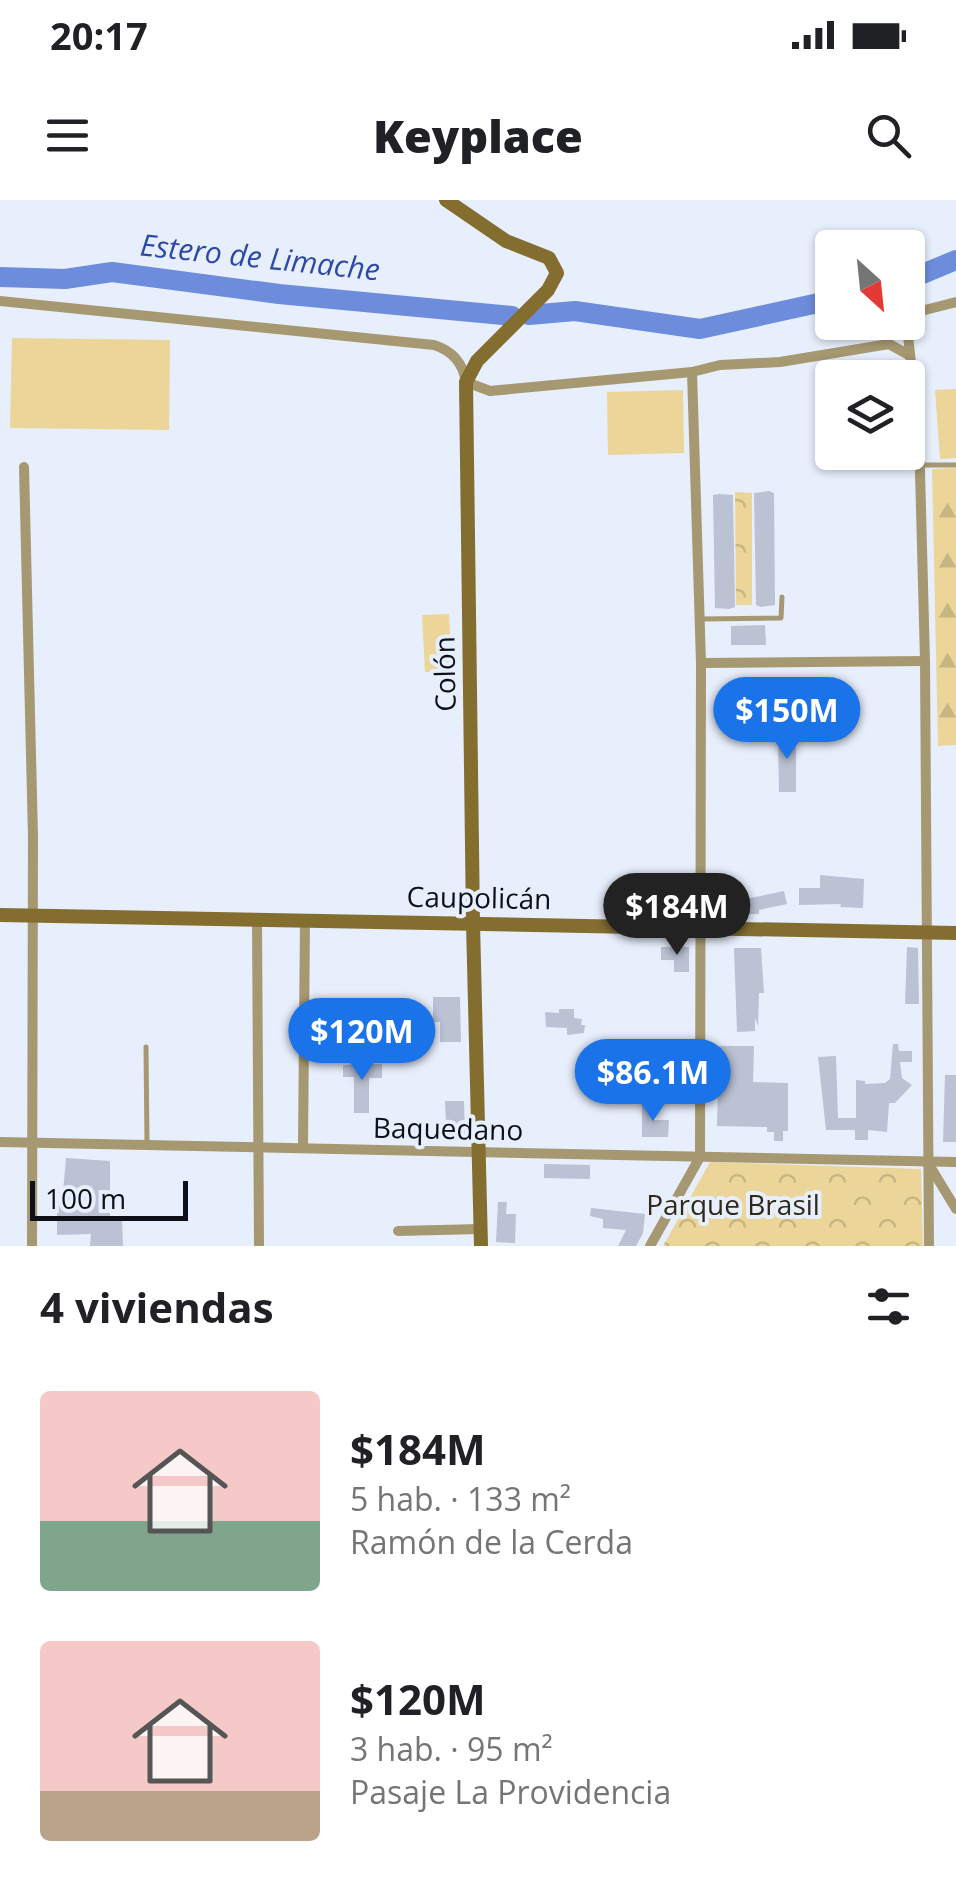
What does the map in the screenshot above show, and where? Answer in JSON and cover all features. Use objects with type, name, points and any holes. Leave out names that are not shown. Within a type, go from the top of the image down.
[{"type":"street","points":[[446,200],[506,241],[550,258],[556,269],[548,290],[477,360],[466,382]]},
{"type":"street","points":[[0,302],[434,345],[448,350],[459,361],[466,382]]},
{"type":"street","points":[[909,360],[907,327],[915,316],[928,308],[956,302]]},
{"type":"street","points":[[466,382],[490,391],[780,362],[889,344],[909,355]]},
{"type":"street","points":[[650,1246],[700,1157],[701,663],[692,372]]},
{"type":"street","name":"Colón","points":[[466,382],[481,1246]]},
{"type":"street","points":[[24,467],[33,836],[32,1246]]},
{"type":"street","points":[[920,470],[930,933],[929,1246]]},
{"type":"street","points":[[701,663],[925,661]]},
{"type":"street","name":"Caupolicán","points":[[0,915],[956,933]]},
{"type":"street","points":[[257,920],[260,1246]]},
{"type":"street","points":[[303,1148],[305,920]]},
{"type":"street","name":"Baquedano","points":[[0,1142],[956,1162]]},
{"type":"street","points":[[928,1162],[956,1209]]},
{"type":"street","points":[[398,1231],[481,1230]]},
{"type":"lane","points":[[925,466],[956,465]]},
{"type":"lane","points":[[699,620],[782,618],[782,597]]},
{"type":"lane","points":[[146,1047],[147,1144]]},
{"type":"green space","points":[[12,338],[170,340],[169,430],[10,428]]},
{"type":"green space","points":[[956,389],[956,458],[940,459],[935,390]]},
{"type":"green space","points":[[683,390],[684,453],[608,455],[607,392]]},
{"type":"green space","points":[[956,468],[956,745],[938,746],[932,469]]},
{"type":"green space","points":[[735,492],[752,493],[752,605],[736,605]]},
{"type":"green space","points":[[449,614],[452,671],[425,672],[422,615]]},
{"type":"green space","name":"Parque Brasil","points":[[710,1162],[921,1169],[923,1246],[663,1246]]},
{"type":"building","points":[[754,493],[774,493],[775,605],[761,607],[756,605]]},
{"type":"building","points":[[713,495],[733,495],[735,607],[729,609],[715,608]]},
{"type":"building","points":[[765,625],[766,645],[731,645],[731,626]]},
{"type":"building","points":[[778,733],[796,733],[796,792],[779,792]]},
{"type":"building","points":[[820,875],[864,879],[863,908],[799,905],[799,888],[820,888]]},
{"type":"building","points":[[784,891],[787,904],[759,910],[759,914],[721,914],[721,904]]},
{"type":"building","points":[[661,947],[689,947],[689,972],[674,972],[674,960],[661,960]]},
{"type":"building","points":[[907,947],[918,948],[919,1004],[905,1004]]},
{"type":"building","points":[[734,948],[761,948],[764,993],[759,993],[755,1031],[737,1032]]},
{"type":"building","points":[[433,997],[460,997],[461,1042],[440,1042],[440,1022],[433,1022]]},
{"type":"building","points":[[559,1009],[574,1009],[574,1018],[582,1019],[581,1025],[585,1025],[584,1033],[567,1035],[567,1028],[546,1027],[545,1012],[559,1013]]},
{"type":"building","points":[[893,1044],[898,1044],[899,1051],[912,1051],[912,1062],[900,1062],[902,1078],[912,1085],[895,1103],[889,1103],[887,1132],[868,1130],[868,1140],[855,1140],[855,1130],[826,1130],[818,1057],[836,1056],[838,1118],[856,1118],[856,1080],[865,1084],[890,1079]]},
{"type":"building","points":[[719,1046],[754,1046],[753,1082],[788,1083],[788,1131],[783,1131],[783,1141],[774,1141],[774,1132],[767,1132],[767,1127],[717,1126]]},
{"type":"building","points":[[382,1064],[382,1078],[369,1078],[369,1113],[354,1113],[354,1077],[343,1077],[343,1065]]},
{"type":"building","points":[[945,1075],[956,1075],[956,1142],[943,1142]]},
{"type":"building","points":[[445,1101],[464,1101],[465,1138],[402,1136],[402,1123],[446,1124]]},
{"type":"building","points":[[642,1105],[654,1105],[654,1120],[669,1120],[668,1137],[642,1137]]},
{"type":"building","points":[[66,1158],[110,1161],[110,1217],[122,1218],[123,1246],[90,1246],[91,1234],[57,1235],[57,1192],[63,1192]]},
{"type":"building","points":[[544,1164],[590,1165],[590,1179],[544,1178]]},
{"type":"building","points":[[498,1202],[507,1202],[506,1214],[516,1214],[515,1243],[496,1242]]},
{"type":"building","points":[[591,1208],[645,1214],[643,1233],[636,1246],[618,1246],[626,1230],[603,1228],[603,1219],[590,1216]]},
{"type":"waterway","name":"Estero de Limache","points":[[925,273],[956,260]]},
{"type":"waterway","name":"Estero de Limache","points":[[0,277],[65,279],[112,272],[279,294],[512,316]]},
{"type":"waterway","name":"Estero de Limache","points":[[529,315],[575,311],[700,329],[815,304]]}]
